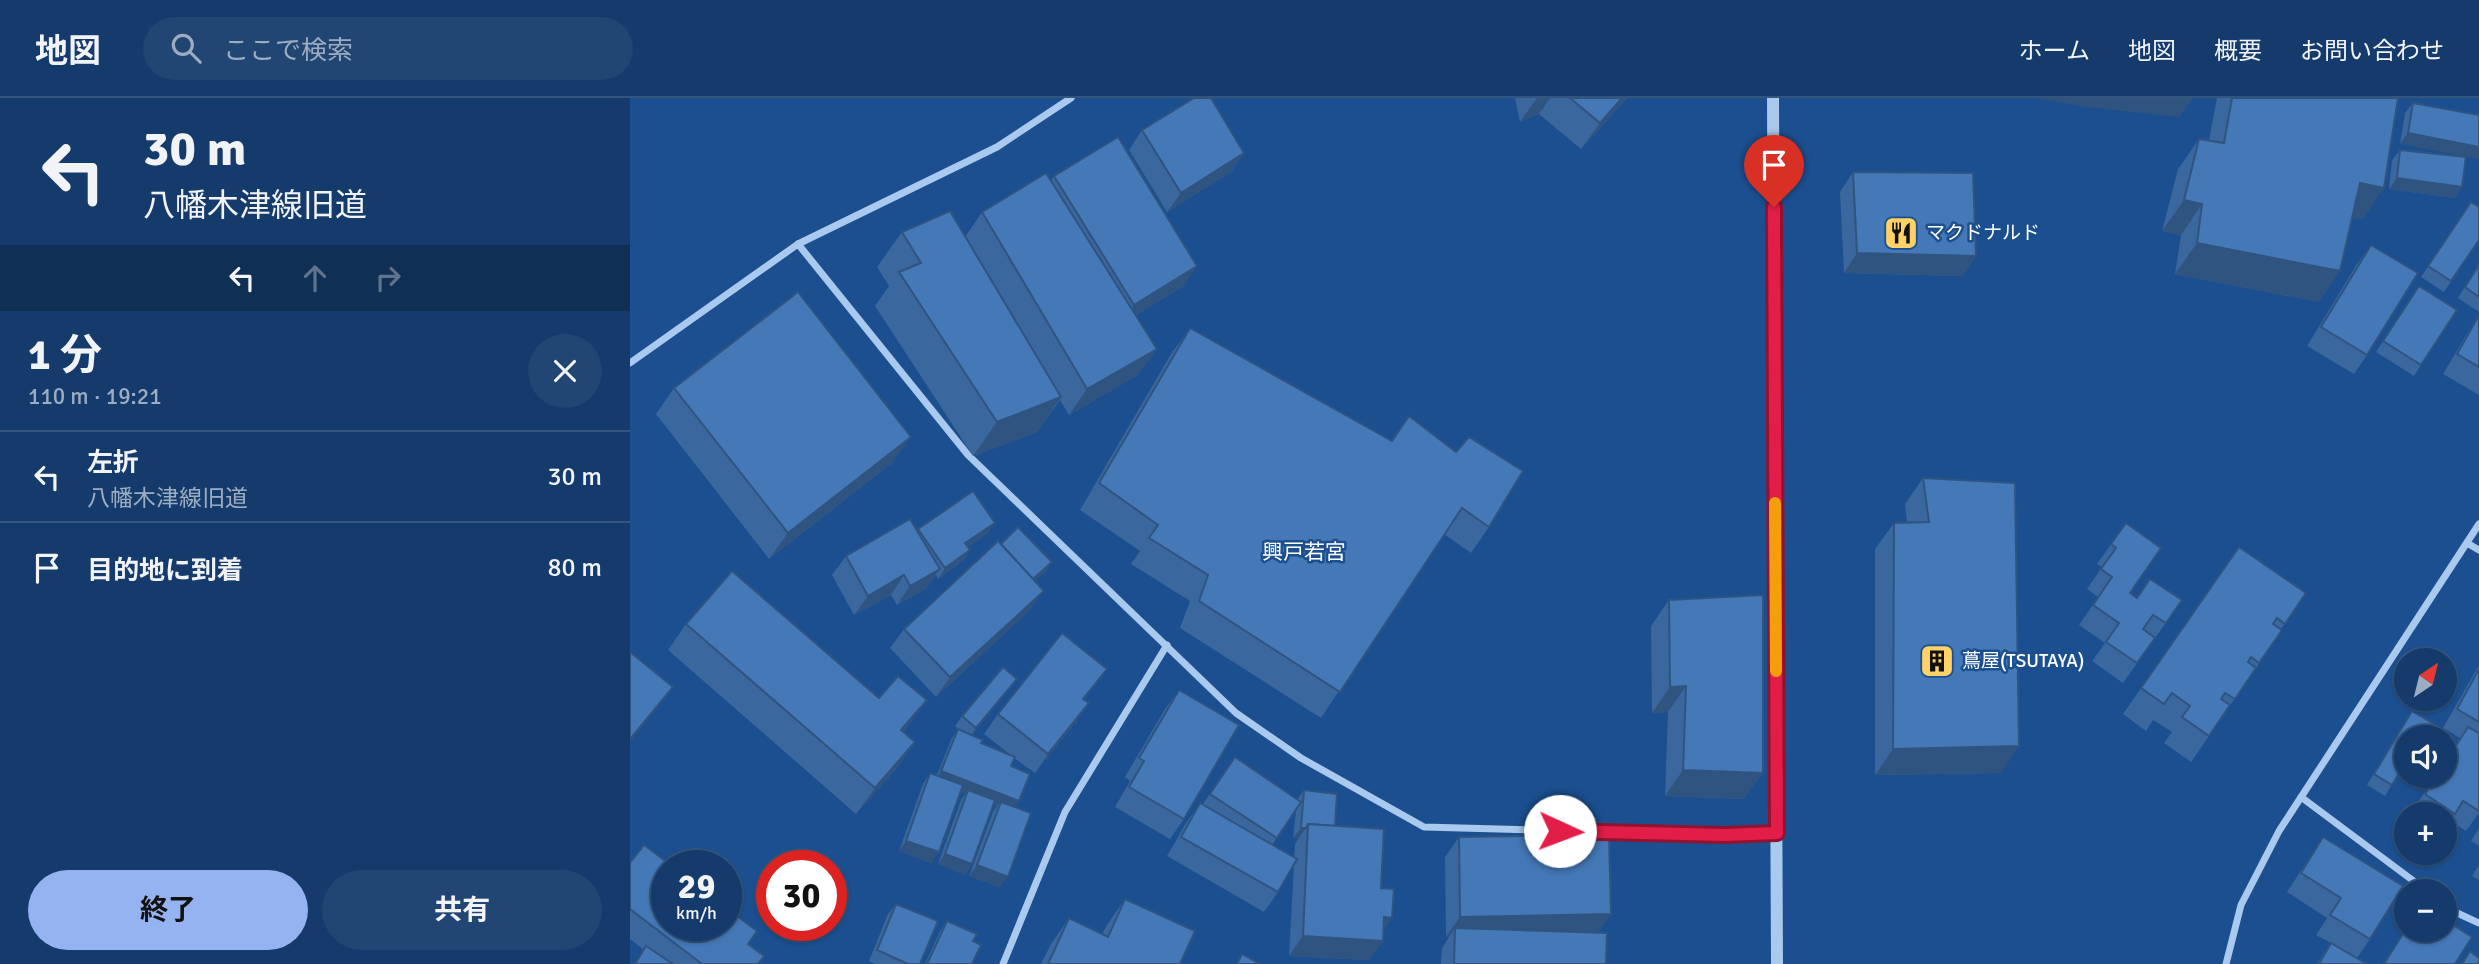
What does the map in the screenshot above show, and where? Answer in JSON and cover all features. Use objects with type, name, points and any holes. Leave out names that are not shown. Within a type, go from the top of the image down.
[{"type":"street","points":[[630,363],[798,244],[997,148],[1071,98]]},
{"type":"street","points":[[1773,98],[1777,964]]},
{"type":"street","points":[[798,244],[968,455],[1236,713],[1301,758],[1424,827],[1724,835],[1777,833]]},
{"type":"street","points":[[2226,964],[2241,905],[2279,831],[2479,524]]},
{"type":"street","points":[[2467,543],[2479,550]]},
{"type":"street","points":[[1003,964],[1065,812],[1167,645]]},
{"type":"street","points":[[2301,797],[2411,879]]},
{"type":"street","points":[[2457,913],[2479,923]]},
{"type":"building","points":[[1194,98],[1211,98],[1244,153],[1181,193],[1142,130]]},
{"type":"building","points":[[1570,98],[1622,98],[1600,123]]},
{"type":"building","points":[[2232,98],[2398,98],[2384,188],[2360,183],[2340,271],[2197,243],[2202,204],[2184,200],[2199,139],[2224,143]]},
{"type":"building","points":[[2413,103],[2479,115],[2479,147],[2408,133]]},
{"type":"building","points":[[1118,137],[1197,266],[1134,305],[1054,176]]},
{"type":"building","points":[[2400,150],[2466,157],[2462,187],[2397,178]]},
{"type":"building","name":"マクドナルド","points":[[1853,172],[1973,173],[1976,256],[1857,253]]},
{"type":"building","points":[[1046,173],[1157,349],[1087,389],[982,212]]},
{"type":"building","points":[[2471,202],[2479,207],[2479,240],[2451,281],[2428,266]]},
{"type":"building","points":[[950,211],[1061,397],[997,422],[899,272],[921,263],[902,232]]},
{"type":"building","points":[[2371,245],[2418,273],[2367,355],[2321,327]]},
{"type":"building","points":[[2479,265],[2479,297],[2465,287]]},
{"type":"building","points":[[2419,286],[2457,310],[2421,365],[2383,341]]},
{"type":"building","points":[[798,292],[911,437],[788,533],[674,388]]},
{"type":"building","points":[[2479,318],[2479,367],[2457,354]]},
{"type":"building","points":[[1190,328],[1392,441],[1409,416],[1456,452],[1469,437],[1523,471],[1489,527],[1462,508],[1340,692],[1199,601],[1208,575],[1149,538],[1158,525],[1099,483]]},
{"type":"building","name":"蔦屋(TSUTAYA)","points":[[1923,478],[2015,483],[2019,746],[1893,749],[1894,523],[1929,522]]},
{"type":"building","points":[[973,491],[995,523],[965,543],[970,550],[945,568],[918,529]]},
{"type":"building","points":[[910,519],[940,569],[910,586],[904,575],[868,596],[846,556]]},
{"type":"building","points":[[2126,523],[2161,548],[2130,593],[2137,598],[2150,579],[2182,600],[2166,623],[2153,615],[2143,629],[2155,638],[2137,663],[2106,642],[2119,623],[2093,605],[2112,577],[2101,569],[2116,548],[2111,544]]},
{"type":"building","points":[[1018,527],[1052,562],[1033,579],[1001,544]]},
{"type":"building","points":[[998,541],[1044,591],[950,677],[904,629]]},
{"type":"building","points":[[2239,547],[2306,593],[2285,624],[2277,618],[2273,624],[2282,630],[2259,663],[2251,657],[2248,662],[2256,668],[2235,699],[2225,693],[2221,699],[2230,705],[2209,736],[2182,717],[2190,706],[2172,693],[2164,704],[2141,688]]},
{"type":"building","points":[[732,571],[879,698],[898,676],[927,700],[901,730],[915,742],[875,788],[686,624]]},
{"type":"building","points":[[1763,595],[1763,773],[1683,770],[1686,686],[1670,687],[1669,600]]},
{"type":"building","points":[[1062,633],[1107,669],[1083,699],[1089,703],[1048,754],[998,714]]},
{"type":"building","points":[[630,652],[673,687],[630,739]]},
{"type":"building","points":[[1003,667],[1017,679],[976,728],[962,716]]},
{"type":"building","points":[[2479,669],[2479,722],[2457,709]]},
{"type":"building","points":[[1179,690],[1239,725],[1184,819],[1129,787],[1144,761],[1139,758]]},
{"type":"building","points":[[2412,711],[2434,724],[2434,725],[2404,725]]},
{"type":"building","points":[[2468,727],[2479,733],[2479,811],[2463,801],[2457,811],[2457,802],[2437,802],[2425,794],[2429,788],[2457,788],[2457,744]]},
{"type":"building","points":[[958,729],[983,740],[981,743],[1015,757],[1011,766],[1030,774],[1019,801],[941,771]]},
{"type":"building","points":[[2394,741],[2392,785],[2374,774]]},
{"type":"building","points":[[1235,757],[1301,802],[1277,838],[1210,794]]},
{"type":"building","points":[[930,773],[963,785],[939,852],[906,841]]},
{"type":"building","points":[[968,790],[995,800],[972,864],[945,854]]},
{"type":"building","points":[[1304,790],[1337,794],[1335,826],[1308,824],[1306,828],[1301,828]]},
{"type":"building","points":[[1001,802],[1031,813],[1008,877],[977,865]]},
{"type":"building","points":[[1200,803],[1297,859],[1278,892],[1181,837]]},
{"type":"building","points":[[1308,824],[1384,829],[1381,888],[1394,889],[1392,918],[1384,917],[1383,941],[1303,936]]},
{"type":"building","points":[[1609,835],[1611,914],[1460,917],[1459,837]]},
{"type":"building","points":[[2323,837],[2394,880],[2394,900],[2370,939],[2330,915],[2341,898],[2301,873]]},
{"type":"building","points":[[644,845],[651,850],[651,925],[630,909],[630,863]]},
{"type":"building","points":[[1125,899],[1195,931],[1180,964],[1048,964],[1069,918],[1108,937]]},
{"type":"building","points":[[896,904],[938,921],[920,964],[908,964],[877,950]]},
{"type":"building","points":[[742,920],[756,930],[748,944],[764,956],[758,964],[702,964],[672,941],[742,941]]},
{"type":"building","points":[[947,921],[977,934],[973,941],[981,945],[972,964],[927,964]]},
{"type":"building","points":[[1455,928],[1607,933],[1606,964],[1454,964]]},
{"type":"building","points":[[2457,928],[2472,937],[2455,964],[2384,964],[2398,942],[2457,942]]},
{"type":"building","points":[[2331,943],[2367,964],[2319,964]]},
{"type":"building","points":[[646,946],[673,964],[635,964]]},
{"type":"building","points":[[2470,951],[2479,958],[2479,964],[2462,964]]},
{"type":"building","points":[[1242,954],[1260,964],[1237,964]]},
{"type":"slow traffic","points":[[1775,503],[1776,671]]},
{"type":"place","name":"マクドナルド","points":[[1901,233]]},
{"type":"place","name":"蔦屋(TSUTAYA)","points":[[1937,661]]},
{"type":"district","name":"興戸若宮","points":[[1304,552]]},
{"type":"route","points":[[1560,831],[1724,835],[1777,833],[1774,207]]}]
